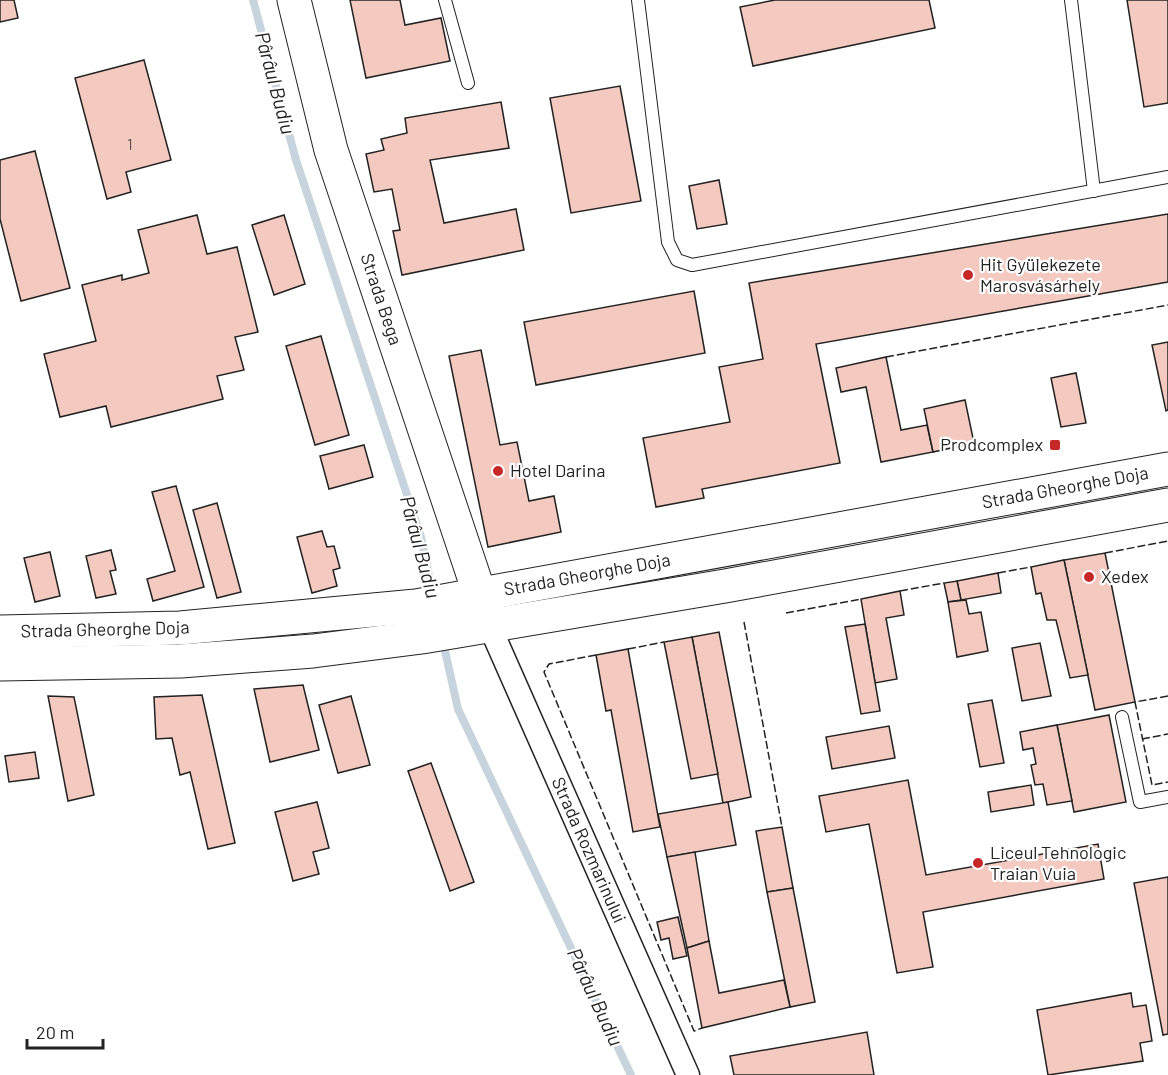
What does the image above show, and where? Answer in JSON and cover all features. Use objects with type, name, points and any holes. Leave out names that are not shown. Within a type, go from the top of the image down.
[{"type":"main road","name":"Strada Bega","points":[[294,0],[331,150],[482,628]]},
{"type":"main road","name":"Strada Gheorghe Doja","points":[[0,663],[182,661],[313,651],[419,621],[472,597],[717,549],[1168,469]]},
{"type":"main road","name":"Strada Gheorghe Doja","points":[[0,632],[419,621],[482,628],[1168,505]]},
{"type":"street","name":"Strada Rozmarinului","points":[[482,628],[688,1075]]},
{"type":"lane","points":[[445,0],[468,83]]},
{"type":"lane","points":[[638,0],[668,242],[677,260],[692,265],[1168,177]]},
{"type":"lane","points":[[1071,0],[1094,191]]},
{"type":"lane","points":[[1122,717],[1140,802],[1168,797]]},
{"type":"building","points":[[0,0],[14,0],[18,18],[0,22]]},
{"type":"building","points":[[350,0],[400,0],[405,25],[441,18],[450,61],[366,78]]},
{"type":"building","points":[[775,0],[929,0],[935,28],[753,66],[740,7]]},
{"type":"building","points":[[1127,0],[1168,0],[1168,103],[1144,107]]},
{"type":"building","points":[[144,60],[171,160],[126,172],[131,192],[107,199],[75,78]]},
{"type":"building","points":[[620,86],[641,201],[571,213],[550,98]]},
{"type":"building","points":[[501,102],[509,148],[430,160],[444,223],[516,209],[524,250],[402,275],[393,231],[400,230],[392,189],[374,192],[366,154],[384,150],[381,139],[407,133],[405,118]]},
{"type":"building","points":[[35,151],[70,288],[21,301],[0,219],[0,160]]},
{"type":"building","points":[[719,180],[727,224],[697,229],[689,186]]},
{"type":"building","points":[[1168,214],[1168,282],[816,344],[840,463],[702,489],[704,498],[656,507],[643,438],[730,422],[719,367],[763,359],[749,283]]},
{"type":"building","points":[[197,215],[207,254],[237,247],[258,332],[235,337],[244,370],[217,376],[223,399],[111,427],[106,406],[60,417],[44,354],[96,341],[82,285],[122,275],[122,280],[149,273],[138,230]]},
{"type":"building","points":[[284,215],[305,284],[274,295],[252,225]]},
{"type":"building","points":[[694,291],[705,353],[536,385],[524,322]]},
{"type":"building","points":[[321,336],[349,435],[315,445],[286,346]]},
{"type":"building","points":[[1168,342],[1168,410],[1166,411],[1152,345]]},
{"type":"building","name":"Hotel Darina","points":[[481,350],[500,445],[517,442],[529,501],[554,496],[561,532],[488,547],[449,356]]},
{"type":"building","points":[[886,357],[901,430],[927,425],[933,452],[881,462],[866,387],[841,392],[836,368]]},
{"type":"building","points":[[1076,373],[1086,423],[1061,427],[1051,378]]},
{"type":"building","points":[[965,400],[974,443],[933,452],[924,409]]},
{"type":"building","points":[[364,445],[373,477],[329,489],[320,456]]},
{"type":"building","points":[[176,486],[204,587],[153,601],[147,579],[175,571],[152,492]]},
{"type":"building","points":[[217,503],[241,592],[217,598],[193,510]]},
{"type":"building","points":[[322,531],[327,547],[334,546],[340,568],[333,570],[337,586],[312,593],[297,537]]},
{"type":"building","points":[[111,550],[116,570],[110,571],[116,594],[96,598],[86,556]]},
{"type":"building","points":[[50,552],[60,596],[35,602],[24,558]]},
{"type":"building","points":[[1105,553],[1135,702],[1095,710],[1064,560]]},
{"type":"building","points":[[1064,560],[1088,675],[1070,678],[1056,620],[1047,620],[1041,593],[1036,594],[1031,567]]},
{"type":"building","points":[[998,573],[1001,593],[961,600],[957,581]]},
{"type":"building","points":[[957,581],[961,600],[948,602],[944,583]]},
{"type":"building","points":[[900,591],[904,615],[886,618],[897,679],[875,683],[861,599]]},
{"type":"building","points":[[966,600],[969,614],[981,612],[988,651],[957,657],[948,602]]},
{"type":"building","points":[[865,624],[880,711],[861,714],[845,627]]},
{"type":"building","points":[[719,632],[751,797],[723,803],[692,637]]},
{"type":"building","points":[[692,637],[718,774],[691,779],[664,642]]},
{"type":"building","points":[[1040,643],[1051,696],[1022,701],[1012,648]]},
{"type":"building","points":[[628,649],[660,827],[633,832],[611,710],[606,711],[596,655]]},
{"type":"building","points":[[303,685],[319,750],[270,762],[254,689]]},
{"type":"building","points":[[202,695],[235,843],[208,849],[190,772],[180,775],[172,738],[156,739],[154,697]]},
{"type":"building","points":[[48,696],[74,697],[94,795],[68,801]]},
{"type":"building","points":[[351,696],[370,765],[338,773],[319,705]]},
{"type":"building","points":[[992,700],[1004,763],[980,767],[968,704]]},
{"type":"building","points":[[1109,715],[1126,802],[1074,812],[1057,725]]},
{"type":"building","points":[[1057,725],[1072,801],[1047,805],[1043,784],[1035,785],[1031,765],[1036,764],[1033,748],[1023,750],[1020,732]]},
{"type":"building","points":[[889,726],[895,758],[832,769],[826,737]]},
{"type":"building","points":[[35,752],[39,778],[9,782],[5,756]]},
{"type":"building","points":[[431,763],[474,882],[450,891],[408,771]]},
{"type":"building","points":[[908,780],[926,875],[1098,844],[1104,879],[923,912],[933,967],[897,973],[869,824],[826,832],[819,796]]},
{"type":"building","points":[[1031,785],[1034,805],[991,812],[988,792]]},
{"type":"building","points":[[317,802],[329,848],[313,852],[319,874],[293,881],[275,812]]},
{"type":"building","points":[[728,802],[736,845],[667,857],[658,814]]},
{"type":"building","points":[[782,827],[793,888],[767,892],[756,831]]},
{"type":"building","points":[[695,852],[709,941],[687,948],[667,857]]},
{"type":"building","points":[[1168,877],[1168,1034],[1163,1035],[1134,883]]},
{"type":"building","points":[[793,888],[815,1002],[790,1007],[767,892]]},
{"type":"building","points":[[678,917],[687,956],[673,959],[669,938],[661,940],[657,922]]},
{"type":"building","points":[[709,941],[719,993],[784,980],[790,1007],[702,1028],[687,948]]},
{"type":"building","points":[[1131,993],[1133,1007],[1146,1005],[1152,1041],[1140,1043],[1143,1061],[1048,1075],[1037,1010]]},
{"type":"building","points":[[867,1032],[874,1075],[734,1075],[730,1056]]},
{"type":"waterway","name":"Pârâul Budiu","points":[[253,0],[296,160],[421,537],[433,595]]},
{"type":"waterway","name":"Pârâul Budiu","points":[[443,642],[458,709],[631,1075]]},
{"type":"fence","points":[[886,357],[1168,305]]},
{"type":"fence","points":[[1105,553],[1168,541]]},
{"type":"fence","points":[[998,573],[1031,567]]},
{"type":"fence","points":[[900,591],[944,583]]},
{"type":"fence","points":[[786,613],[861,599]]},
{"type":"fence","points":[[744,622],[782,827]]},
{"type":"fence","points":[[628,649],[664,642]]},
{"type":"fence","points":[[596,655],[549,664],[544,672],[694,1031],[702,1028]]},
{"type":"fence","points":[[1168,696],[1135,702],[1152,785],[1168,782]]},
{"type":"fence","points":[[1142,739],[1168,734]]},
{"type":"place","name":"Hit Gyülekezete Marosvásárhely","points":[[968,275]]},
{"type":"place","name":"Prodcomplex","points":[[1055,445]]},
{"type":"place","name":"Hotel Darina","points":[[498,471]]},
{"type":"place","name":"Xedex","points":[[1089,577]]},
{"type":"place","name":"Liceul Tehnologic Traian Vuia","points":[[978,863]]}]
